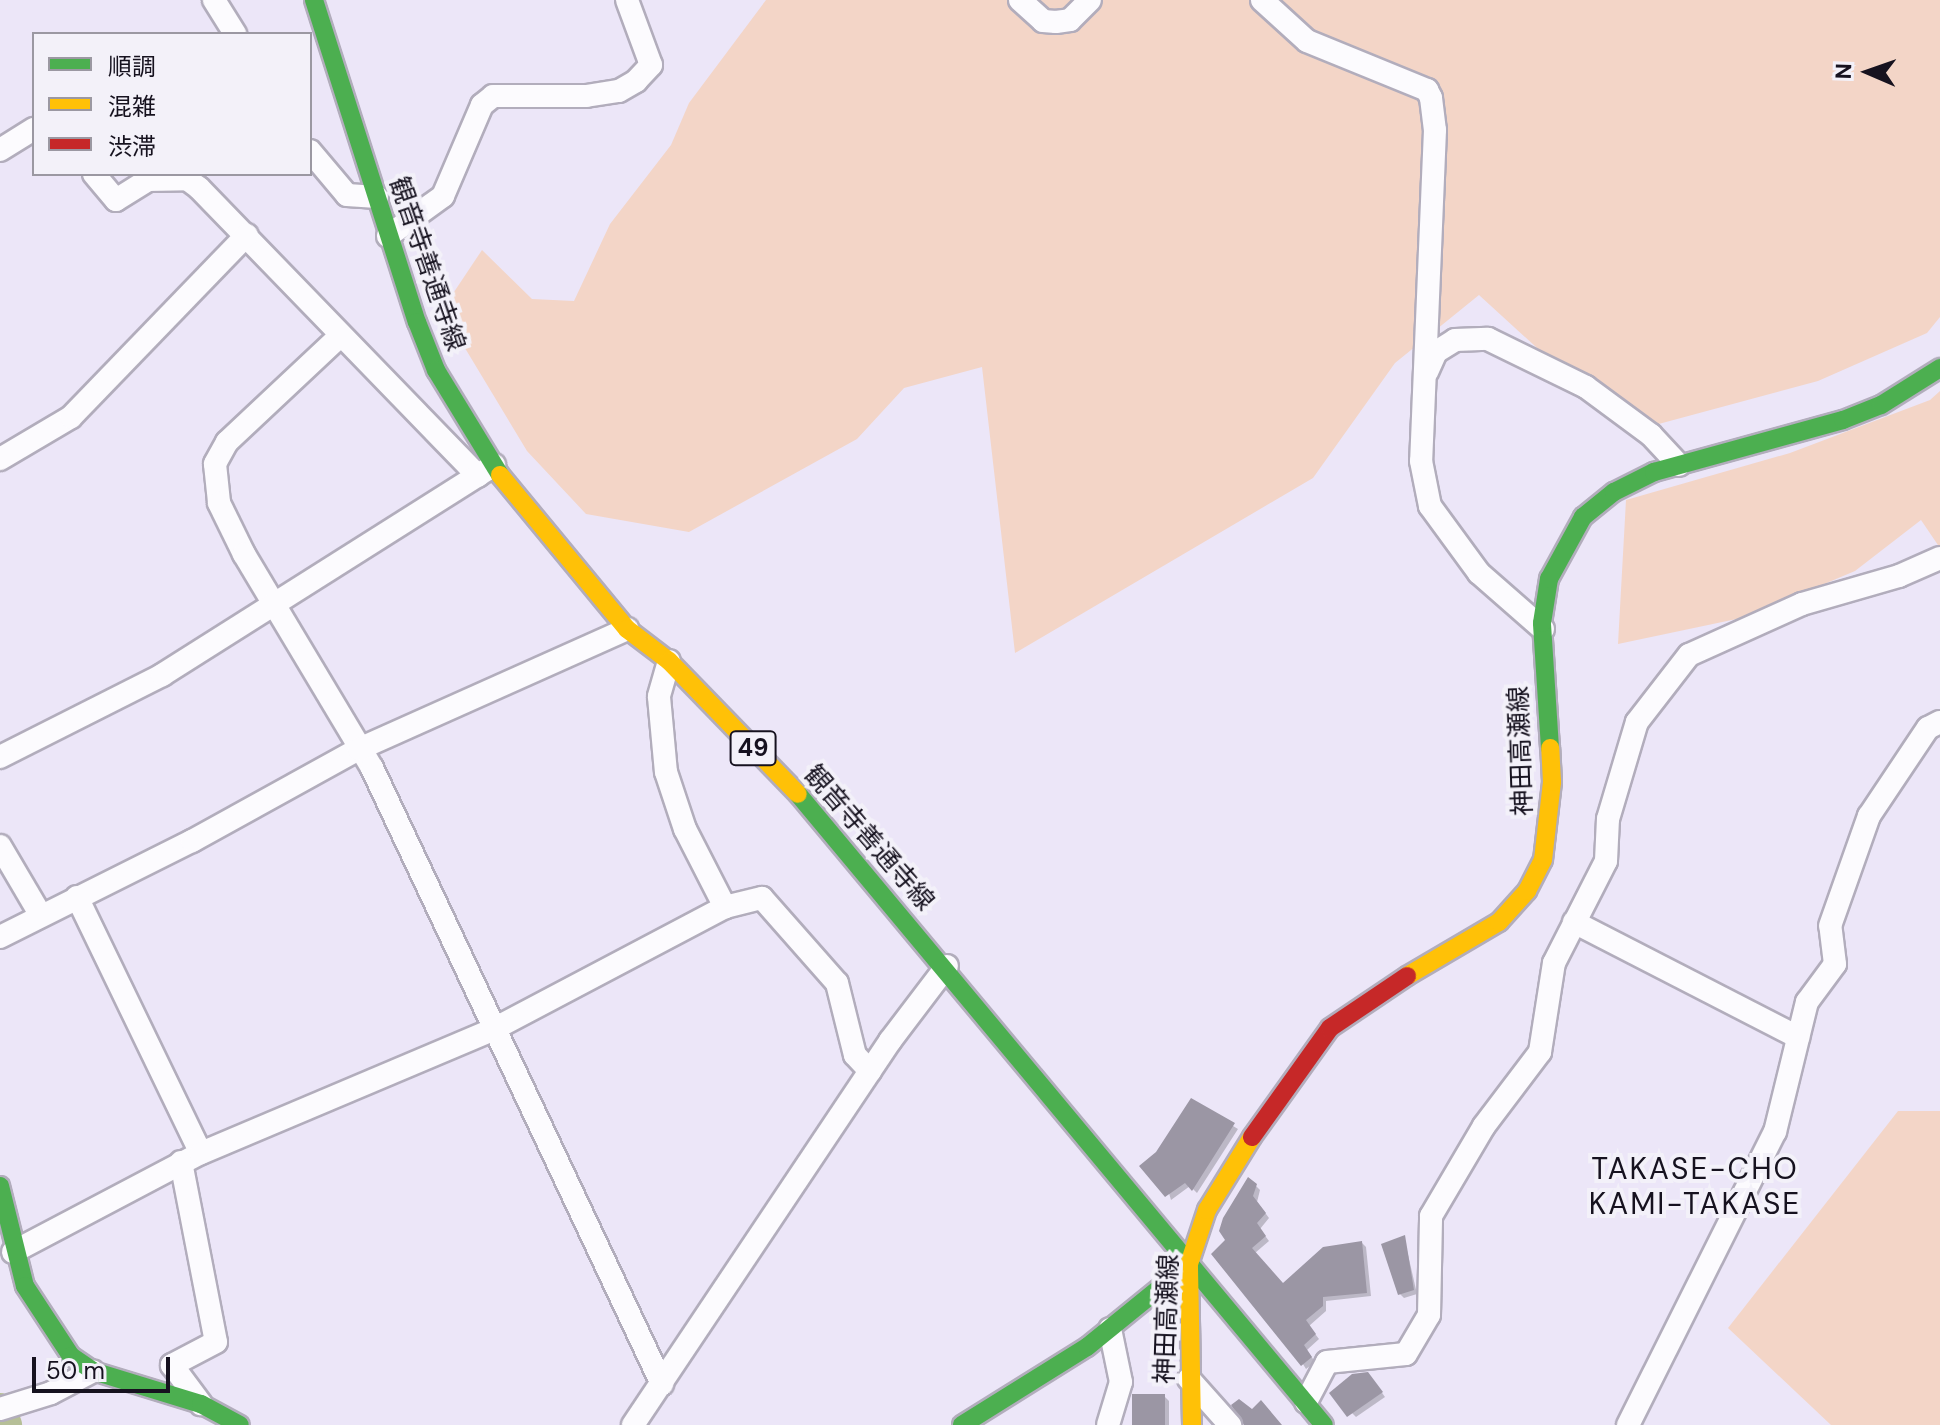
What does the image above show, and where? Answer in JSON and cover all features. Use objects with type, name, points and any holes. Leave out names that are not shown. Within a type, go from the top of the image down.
[{"type":"main road","name":"観音寺善通寺線","points":[[314,0],[388,236],[436,370],[486,471],[627,629],[669,661],[801,797],[947,966],[1322,1424]]},
{"type":"main road","name":"神田高瀬線","points":[[1192,1425],[1189,1264],[1207,1210],[1272,1103],[1330,1028],[1365,1000],[1488,930],[1527,891],[1543,860],[1551,823],[1543,629],[1549,579],[1583,517],[1614,492],[1679,465],[1843,420],[1881,405],[1940,368]]},
{"type":"main road","points":[[0,1186],[13,1252],[43,1319],[71,1356],[93,1371],[201,1404],[240,1425]]},
{"type":"main road","points":[[962,1425],[1110,1329],[1189,1264]]},
{"type":"street","points":[[214,0],[234,32]]},
{"type":"street","points":[[388,236],[443,196],[482,105],[493,96],[586,96],[619,91],[636,81],[651,65],[627,0]]},
{"type":"street","points":[[1020,0],[1043,21],[1056,22],[1070,20],[1090,0]]},
{"type":"street","points":[[1262,0],[1307,41],[1427,90],[1435,130],[1421,461],[1430,506],[1479,573],[1543,629]]},
{"type":"street","points":[[0,150],[32,130]]},
{"type":"street","points":[[312,153],[347,195],[377,197]]},
{"type":"street","points":[[0,757],[78,722],[276,607],[486,471],[340,336],[247,235],[187,179],[148,180],[116,200],[96,176]]},
{"type":"street","points":[[0,459],[71,417],[247,235]]},
{"type":"street","points":[[340,336],[227,442],[215,464],[219,503],[359,749],[662,1384]]},
{"type":"street","points":[[1426,373],[1436,352],[1455,340],[1488,339],[1586,387],[1651,435],[1679,465]]},
{"type":"street","points":[[1306,1402],[1327,1362],[1406,1354],[1429,1315],[1431,1216],[1484,1126],[1540,1052],[1554,963],[1606,861],[1608,819],[1637,722],[1689,655],[1802,604],[1899,576],[1940,558]]},
{"type":"street","points":[[0,937],[359,749],[627,629]]},
{"type":"street","points":[[669,661],[659,697],[666,772],[685,829],[725,907]]},
{"type":"street","points":[[1628,1425],[1775,1132],[1807,1002],[1835,964],[1830,926],[1869,816],[1928,728],[1940,722]]},
{"type":"street","points":[[0,846],[40,914]]},
{"type":"street","points":[[77,897],[191,1158],[216,1342],[172,1365],[201,1404]]},
{"type":"street","points":[[13,1252],[191,1158],[492,1030],[725,907],[762,898],[837,983],[855,1055],[870,1071]]},
{"type":"street","points":[[1574,922],[1798,1037]]},
{"type":"street","points":[[633,1425],[870,1071],[947,966]]},
{"type":"street","points":[[1108,1425],[1121,1382],[1110,1329]]},
{"type":"street","points":[[0,1409],[51,1393],[93,1371]]},
{"type":"street","points":[[1189,1379],[1230,1425]]},
{"type":"shaded area","points":[[766,0],[1940,0],[1940,317],[1927,333],[1818,381],[1629,432],[1479,295],[1395,363],[1313,478],[1015,653],[982,367],[904,388],[857,439],[689,532],[586,514],[527,451],[442,310],[482,250],[532,299],[574,301],[610,224],[671,145],[689,103]]},
{"type":"shaded area","points":[[1940,391],[1940,548],[1921,520],[1855,571],[1746,617],[1618,644],[1626,500],[1790,453],[1930,400]]},
{"type":"shaded area","points":[[1898,1111],[1940,1111],[1940,1425],[1831,1425],[1728,1328]]},
{"type":"building","points":[[1191,1098],[1235,1123],[1192,1191],[1185,1183],[1165,1197],[1139,1166],[1156,1152]]},
{"type":"building","points":[[1248,1177],[1257,1184],[1253,1196],[1266,1213],[1257,1223],[1266,1236],[1252,1248],[1283,1283],[1323,1247],[1362,1241],[1367,1293],[1323,1297],[1323,1306],[1306,1320],[1316,1334],[1304,1345],[1312,1357],[1301,1366],[1211,1254],[1225,1240],[1219,1231],[1223,1218]]},
{"type":"building","points":[[1405,1235],[1414,1290],[1398,1295],[1381,1244]]},
{"type":"building","points":[[1368,1372],[1383,1392],[1347,1417],[1329,1393],[1352,1374]]},
{"type":"building","points":[[1132,1394],[1165,1394],[1165,1425],[1132,1425]]},
{"type":"building","points":[[1239,1399],[1252,1409],[1261,1400],[1282,1425],[1244,1425],[1231,1405]]},
{"type":"waterway","points":[[0,1409],[6,1425]]},
{"type":"traffic: fast","points":[[314,0],[417,322],[436,370],[500,475]]},
{"type":"traffic: fast","points":[[1550,748],[1542,623],[1549,579],[1583,517],[1614,492],[1654,472],[1843,420],[1881,405],[1940,368]]},
{"type":"traffic: fast","points":[[798,794],[1324,1425]]},
{"type":"traffic: fast","points":[[0,1186],[25,1286],[71,1356],[93,1371],[201,1404],[240,1425]]},
{"type":"traffic: fast","points":[[962,1425],[1087,1347],[1189,1264]]},
{"type":"traffic: slow","points":[[500,475],[627,629],[669,661],[798,794]]},
{"type":"traffic: slow","points":[[1407,976],[1499,922],[1527,891],[1543,860],[1552,782],[1550,748]]},
{"type":"traffic: slow","points":[[1192,1425],[1189,1264],[1207,1210],[1252,1137]]},
{"type":"traffic: jam","points":[[1252,1137],[1330,1028],[1407,976]]},
{"type":"district","name":"TAKASE-CHO KAMI-TAKASE","points":[[1695,1186]]}]
